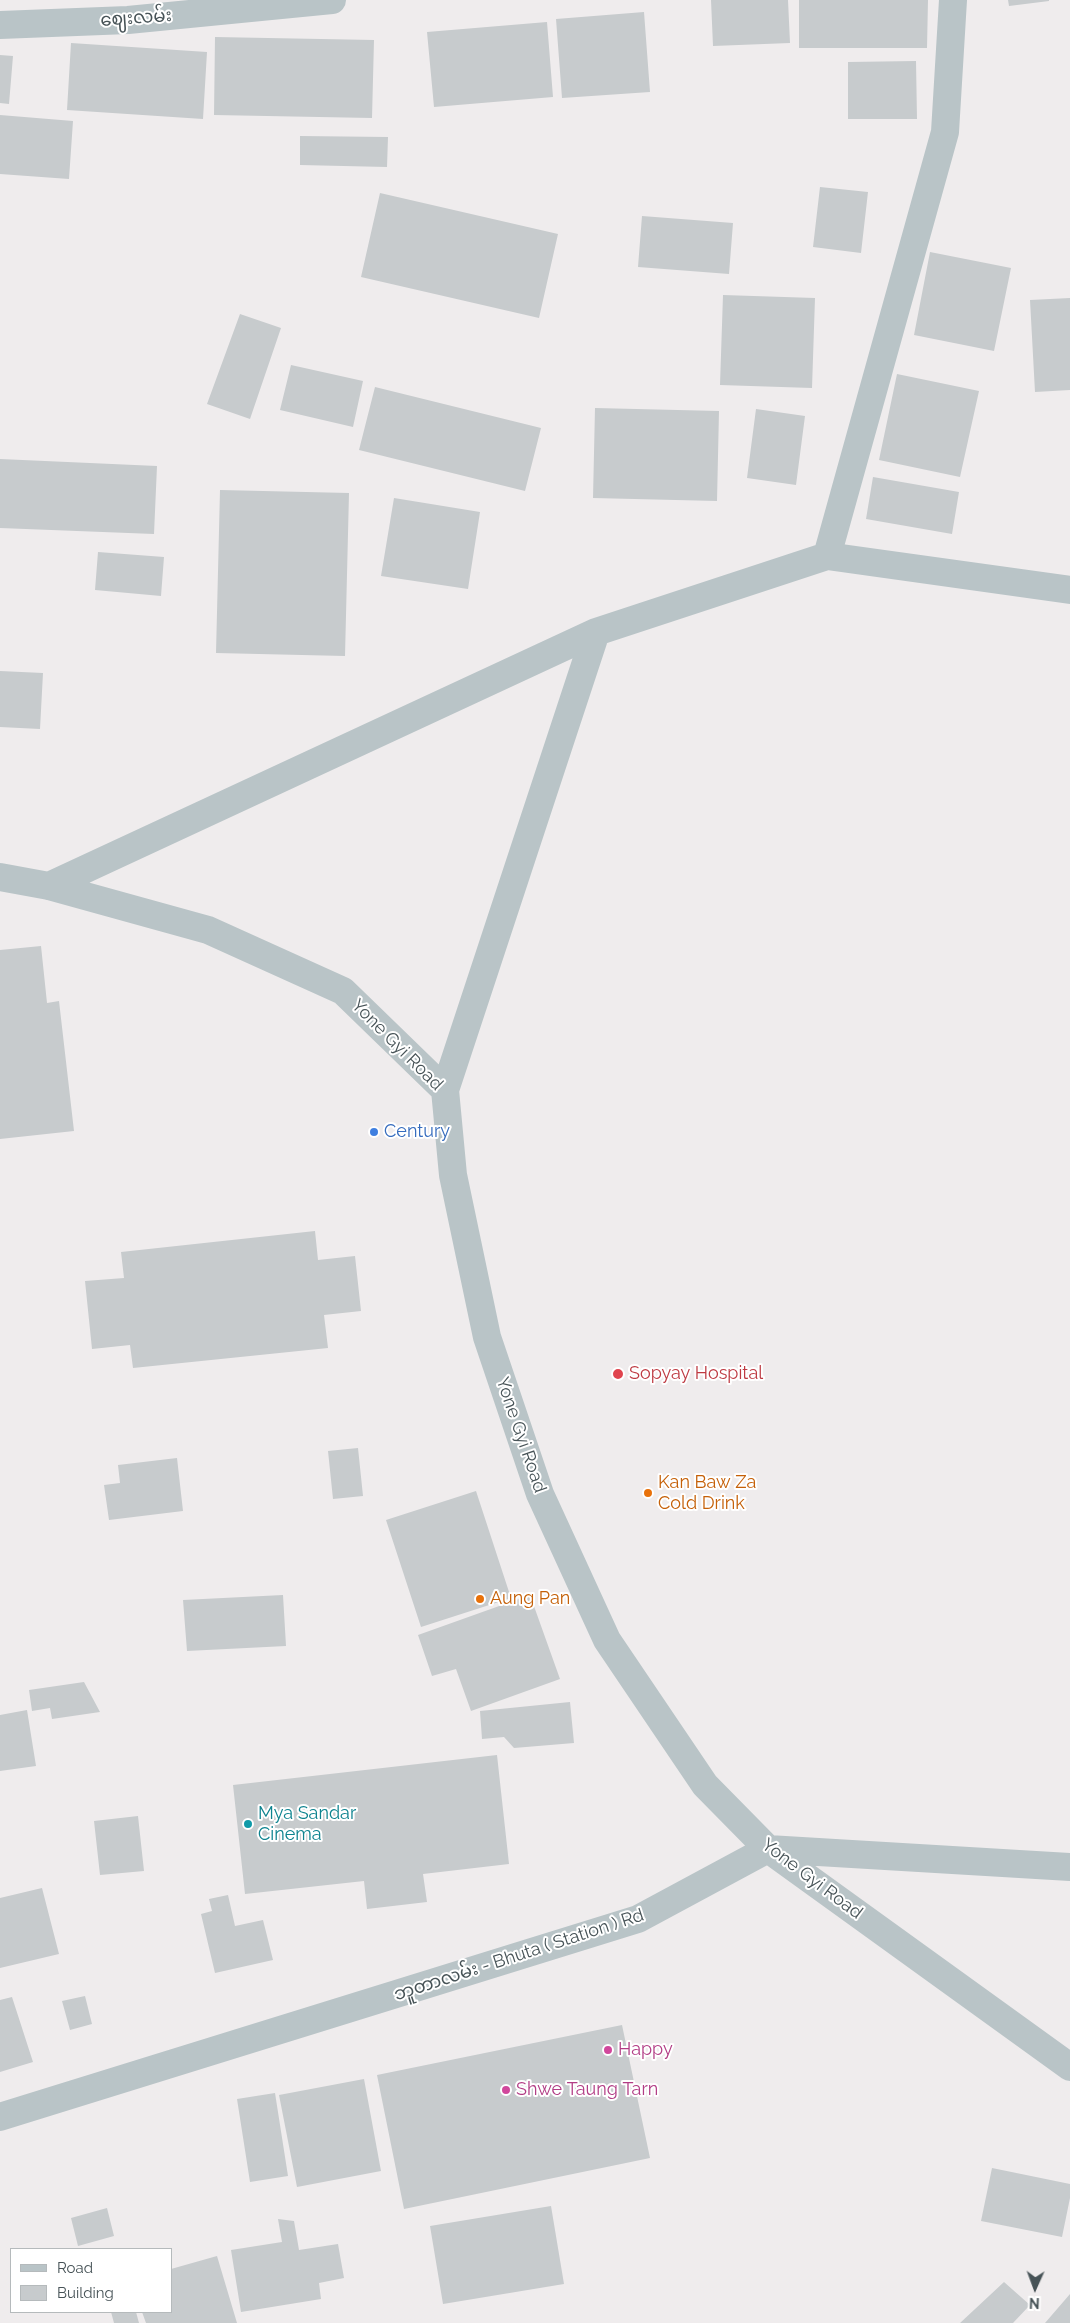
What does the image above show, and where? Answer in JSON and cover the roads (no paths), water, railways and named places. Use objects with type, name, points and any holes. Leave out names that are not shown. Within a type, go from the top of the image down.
[{"type":"street","name":"ဈေးလမ်း","points":[[0,26],[128,20],[293,2],[332,0]]},
{"type":"street","points":[[827,556],[945,132],[953,0]]},
{"type":"street","points":[[49,886],[596,632],[827,556],[1070,590]]},
{"type":"street","points":[[445,1090],[596,632]]},
{"type":"street","name":"Yone Gyi Road","points":[[0,877],[49,886],[208,930],[343,991],[445,1090],[453,1175],[488,1337],[540,1494],[607,1640],[705,1785],[768,1849],[1070,2067]]},
{"type":"street","points":[[768,1849],[1070,1867]]},
{"type":"street","name":"ဘူတာလမ်း - Bhuta ( Station ) Rd","points":[[0,2117],[638,1919],[768,1849]]},
{"type":"place","name":"Century","points":[[374,1132]]},
{"type":"place","name":"Sopyay Hospital","points":[[618,1374]]},
{"type":"place","name":"Kan Baw Za Cold Drink","points":[[648,1493]]},
{"type":"place","name":"Aung Pan","points":[[480,1599]]},
{"type":"place","name":"Mya Sandar Cinema","points":[[248,1824]]},
{"type":"place","name":"Happy","points":[[608,2050]]},
{"type":"place","name":"Shwe Taung Tarn","points":[[506,2090]]}]
